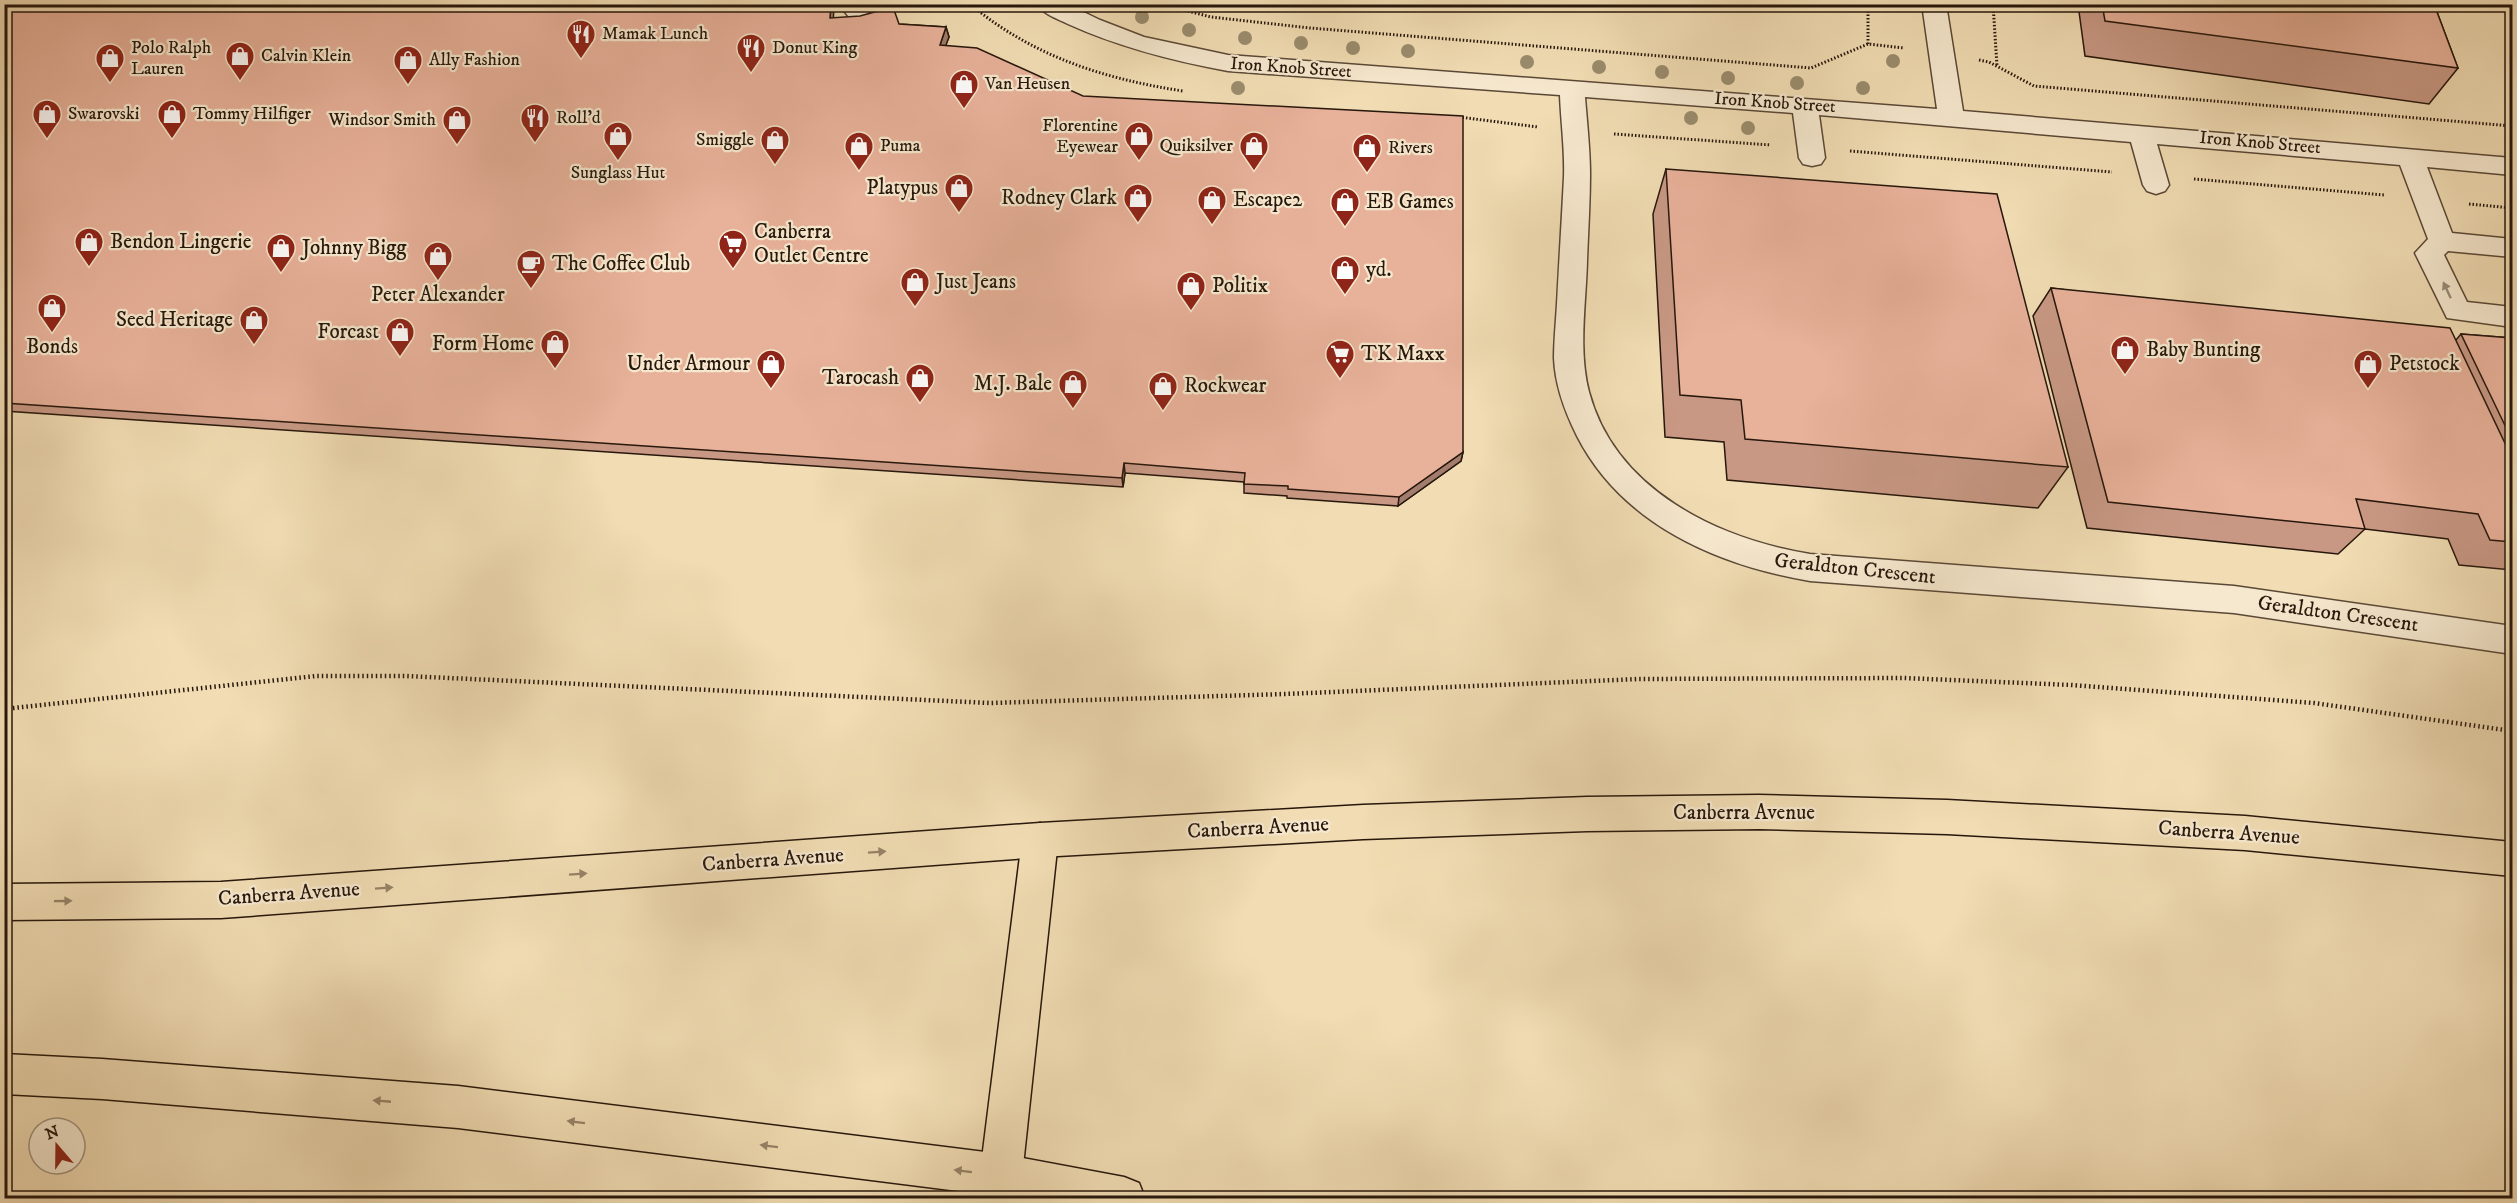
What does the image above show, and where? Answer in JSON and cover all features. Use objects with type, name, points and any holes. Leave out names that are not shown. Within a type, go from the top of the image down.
[{"type":"main road","name":"Canberra Avenue","points":[[4,902],[221,900],[1040,840],[1363,822],[1587,814],[1759,812],[1947,817],[2245,833],[2512,859]]},
{"type":"main road","points":[[1000,1187],[1040,840]]},
{"type":"main road","points":[[4,1074],[102,1079],[458,1107],[1000,1187],[1124,1198]]},
{"type":"street","name":"Iron Knob Street","points":[[1048,4],[1074,19],[1150,48],[1228,63],[1951,117],[2512,166]]},
{"type":"street","points":[[1934,4],[1951,117]]},
{"type":"street","name":"Geraldton Crescent","points":[[1572,88],[1577,174],[1569,359],[1571,386],[1580,416],[1599,451],[1627,484],[1662,513],[1717,542],[1771,561],[1845,572],[2255,602],[2512,640]]},
{"type":"street","points":[[1805,106],[1812,158]]},
{"type":"street","points":[[2141,133],[2156,185]]},
{"type":"street","points":[[2410,156],[2442,241]]},
{"type":"street","points":[[2442,241],[2512,248]]},
{"type":"street","points":[[2442,241],[2430,253],[2457,312],[2512,317]]},
{"type":"path","points":[[1161,4],[1211,17],[1299,26],[1811,68],[1868,44],[1940,52],[1989,62],[2034,86],[2512,126]]},
{"type":"path","points":[[1868,4],[1868,44]]},
{"type":"path","points":[[1992,4],[1997,67]]},
{"type":"path","points":[[4,709],[316,676],[418,676],[990,703],[1285,694],[1639,679],[1904,678],[2071,685],[2314,703],[2512,731]]},
{"type":"building","name":"Canberra Outlet Centre","points":[[4,4],[831,4],[830,18],[860,16],[893,7],[899,24],[946,27],[940,45],[977,48],[1083,96],[1463,116],[1463,452],[1399,497],[1244,484],[1245,473],[1124,463],[1122,478],[4,403]]},
{"type":"building","points":[[2102,4],[2434,4],[2458,68],[2105,21]]},
{"type":"building","points":[[1666,169],[1997,194],[2068,467],[1745,439],[1741,400],[1680,395]]},
{"type":"building","points":[[2051,288],[2450,328],[2512,458],[2512,542],[2490,540],[2478,514],[2356,499],[2365,529],[2108,502]]},
{"type":"building","points":[[2461,334],[2512,338],[2512,440]]},
{"type":"place","name":"Mamak Lunch","points":[[581,60]]},
{"type":"place","name":"Donut King","points":[[751,74]]},
{"type":"place","name":"Calvin Klein","points":[[240,82]]},
{"type":"place","name":"Polo Ralph Lauren","points":[[110,84]]},
{"type":"place","name":"Ally Fashion","points":[[408,86]]},
{"type":"place","name":"Van Heusen","points":[[964,110]]},
{"type":"place","name":"Swarovski","points":[[47,140]]},
{"type":"place","name":"Tommy Hilfiger","points":[[172,140]]},
{"type":"place","name":"Roll'd","points":[[535,144]]},
{"type":"place","name":"Windsor Smith","points":[[457,146]]},
{"type":"place","name":"Sunglass Hut","points":[[618,162]]},
{"type":"place","name":"Florentine Eyewear","points":[[1139,162]]},
{"type":"place","name":"Smiggle","points":[[775,166]]},
{"type":"place","name":"Puma","points":[[859,172]]},
{"type":"place","name":"Quiksilver","points":[[1254,172]]},
{"type":"place","name":"Rivers","points":[[1367,174]]},
{"type":"place","name":"Platypus","points":[[959,214]]},
{"type":"place","name":"Rodney Clark","points":[[1138,224]]},
{"type":"place","name":"Escape2","points":[[1212,226]]},
{"type":"place","name":"EB Games","points":[[1345,228]]},
{"type":"place","name":"Bendon Lingerie","points":[[89,268]]},
{"type":"place","name":"Canberra Outlet Centre","points":[[733,270]]},
{"type":"place","name":"Johnny Bigg","points":[[281,274]]},
{"type":"place","name":"Peter Alexander","points":[[438,282]]},
{"type":"place","name":"The Coffee Club","points":[[531,290]]},
{"type":"place","name":"yd.","points":[[1345,296]]},
{"type":"place","name":"Just Jeans","points":[[915,308]]},
{"type":"place","name":"Politix","points":[[1191,312]]},
{"type":"place","name":"Bonds","points":[[52,334]]},
{"type":"place","name":"Seed Heritage","points":[[254,346]]},
{"type":"place","name":"Forcast","points":[[400,358]]},
{"type":"place","name":"Form Home","points":[[555,370]]},
{"type":"place","name":"Baby Bunting","points":[[2125,376]]},
{"type":"place","name":"TK Maxx","points":[[1340,380]]},
{"type":"place","name":"Under Armour","points":[[771,390]]},
{"type":"place","name":"Petstock","points":[[2368,390]]},
{"type":"place","name":"Tarocash","points":[[920,404]]},
{"type":"place","name":"M.J. Bale","points":[[1073,410]]},
{"type":"place","name":"Rockwear","points":[[1163,412]]}]
